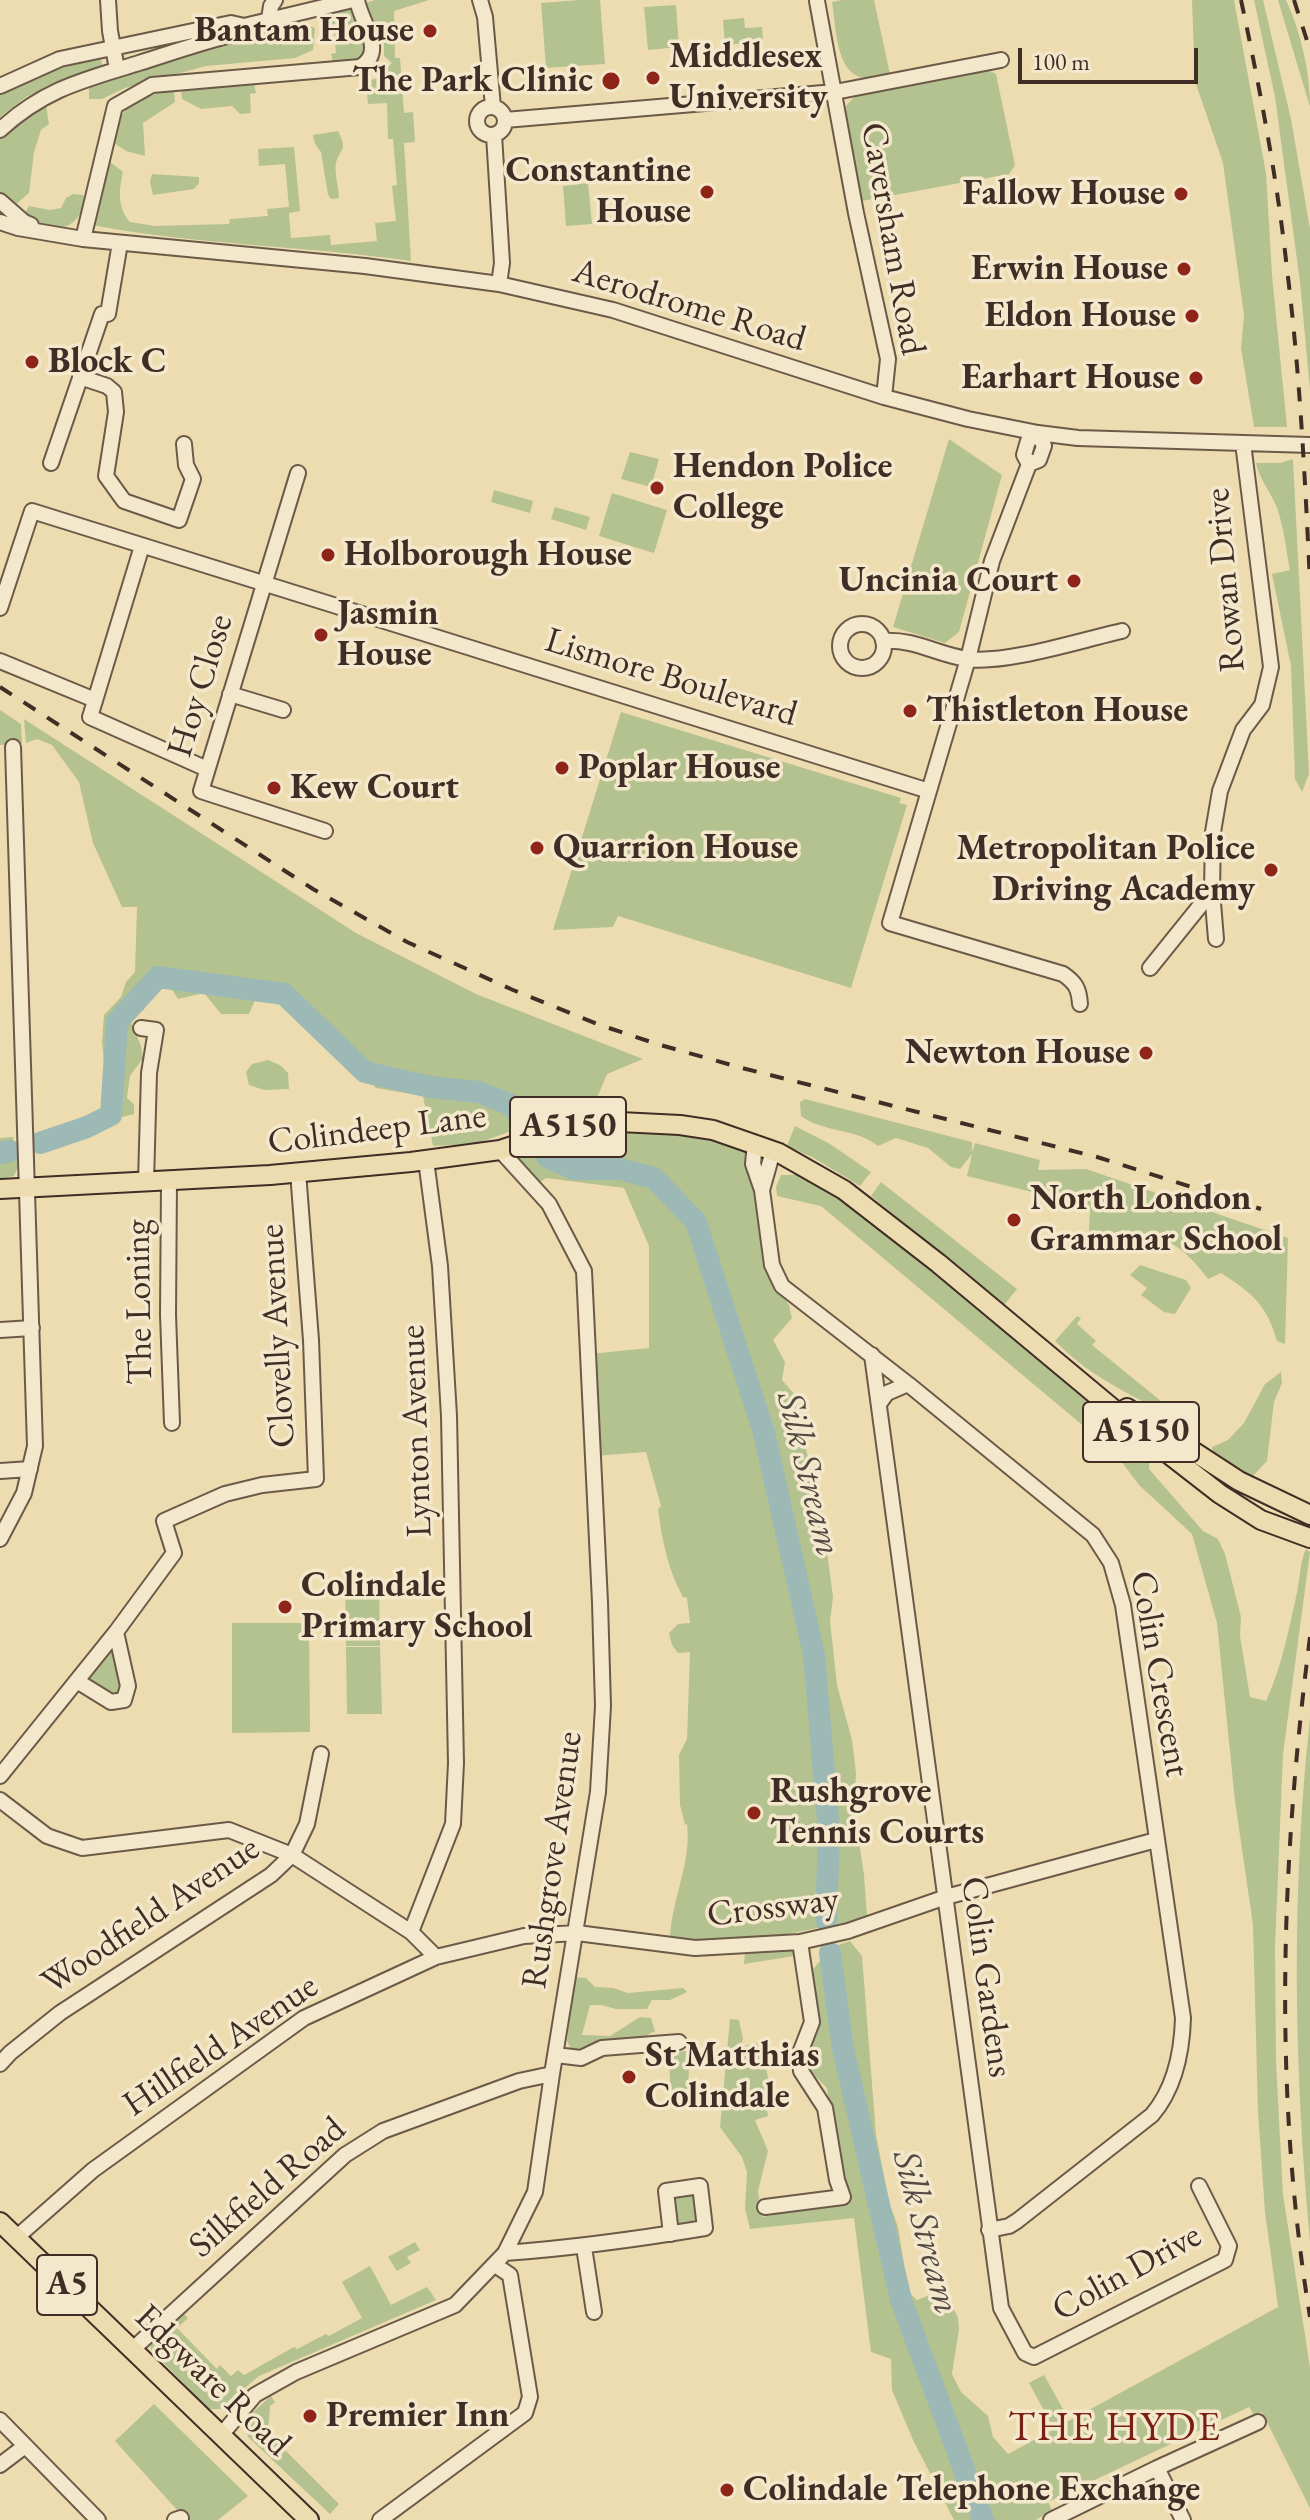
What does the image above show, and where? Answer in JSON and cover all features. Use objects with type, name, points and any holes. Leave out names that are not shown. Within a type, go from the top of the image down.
[{"type":"main road","name":"Colindeep Lane","points":[[0,1189],[169,1181],[426,1160],[500,1150],[567,1128],[620,1122],[713,1130],[773,1151],[859,1200],[1220,1494],[1261,1520],[1310,1538]]},
{"type":"main road","name":"Colindeep Lane","points":[[1065,1367],[1239,1481],[1310,1515]]},
{"type":"main road","name":"Edgware Road","points":[[0,2222],[309,2520]]},
{"type":"street","points":[[108,0],[117,69]]},
{"type":"street","points":[[269,19],[275,0]]},
{"type":"street","points":[[0,130],[21,110],[45,95],[117,69],[235,34],[244,26],[355,0],[373,45],[372,56],[360,67],[152,85],[115,106],[83,239]]},
{"type":"street","points":[[480,0],[485,17],[493,107]]},
{"type":"street","name":"Caversham Road","points":[[817,1],[856,213],[888,359],[884,397]]},
{"type":"street","points":[[0,86],[60,59],[231,23],[244,26]]},
{"type":"street","points":[[505,120],[835,92],[1001,60]]},
{"type":"street","points":[[493,107],[502,111],[505,120],[503,129],[494,135],[484,134],[477,122],[480,112],[493,107]]},
{"type":"street","points":[[494,135],[502,263],[499,284]]},
{"type":"street","name":"Aerodrome Road","points":[[0,201],[24,222],[46,231]]},
{"type":"street","name":"Aerodrome Road","points":[[0,222],[83,239],[365,266],[499,284],[613,310],[884,397],[1038,433],[1078,438],[1310,445]]},
{"type":"street","points":[[51,463],[102,314],[108,314],[120,243]]},
{"type":"street","points":[[80,377],[107,386],[114,392],[116,412],[106,476],[124,501],[179,520],[193,479],[186,465],[184,444]]},
{"type":"street","points":[[1038,433],[1028,441],[1024,455],[1029,464],[992,561],[968,659],[890,923],[1063,974],[1079,989],[1080,1004]]},
{"type":"street","name":"Rowan Drive","points":[[1216,939],[1212,891],[1213,832],[1220,791],[1243,730],[1262,705],[1271,667],[1243,443]]},
{"type":"street","name":"Hoy Close","points":[[298,473],[201,791],[325,831]]},
{"type":"street","name":"Lismore Boulevard","points":[[0,608],[32,511],[929,791]]},
{"type":"street","points":[[142,546],[90,717],[207,769]]},
{"type":"street","points":[[883,641],[903,640],[968,659],[998,658],[1122,631]]},
{"type":"street","points":[[0,661],[95,700]]},
{"type":"street","points":[[230,694],[283,710]]},
{"type":"street","points":[[0,1539],[14,1515],[35,1446],[13,747]]},
{"type":"street","points":[[0,835],[16,833]]},
{"type":"street","points":[[1150,968],[1180,935],[1212,891]]},
{"type":"street","points":[[141,1028],[156,1030],[149,1073],[146,1182]]},
{"type":"street","name":"Colin Crescent","points":[[755,1143],[753,1164],[762,1190],[772,1265],[777,1279],[1093,1535],[1111,1563],[1123,1605],[1183,2018],[1183,2038],[1172,2083],[1163,2102],[1152,2115],[1017,2221],[989,2230]]},
{"type":"street","name":"Rushgrove Avenue","points":[[222,2434],[255,2395],[296,2372],[455,2305],[500,2259],[535,2192],[598,1792],[603,1706],[584,1271],[549,1204],[500,1150]]},
{"type":"street","name":"Colin Crescent","points":[[762,1190],[773,1151]]},
{"type":"street","name":"Lynton Avenue","points":[[411,1932],[453,1824],[456,1763],[449,1416],[440,1266],[426,1160]]},
{"type":"street","name":"Clovelly Avenue","points":[[116,1632],[174,1553],[164,1521],[225,1494],[262,1485],[316,1479],[311,1340],[298,1172]]},
{"type":"street","name":"The Loning","points":[[169,1181],[168,1315],[172,1423]]},
{"type":"street","points":[[0,1330],[32,1328]]},
{"type":"street","name":"Colin Gardens","points":[[872,1355],[1001,2308],[1025,2353],[1034,2357]]},
{"type":"street","points":[[879,1404],[887,1393],[908,1384]]},
{"type":"street","points":[[0,1471],[30,1469]]},
{"type":"street","points":[[77,1681],[111,1702],[124,1700],[128,1686],[116,1632]]},
{"type":"street","points":[[0,1776],[116,1632]]},
{"type":"street","name":"Woodfield Avenue","points":[[0,2064],[60,2013],[271,1875],[292,1855],[307,1824],[321,1754]]},
{"type":"street","points":[[0,1800],[47,1836],[82,1848],[229,1830],[292,1855],[411,1932],[436,1957]]},
{"type":"street","name":"Crossway","points":[[577,1933],[695,1948],[804,1941],[848,1931],[946,1897],[1156,1840]]},
{"type":"street","name":"Hillfield Avenue","points":[[17,2237],[93,2170],[304,2018],[436,1957],[524,1936],[577,1933]]},
{"type":"street","points":[[765,2207],[843,2197],[837,2180],[825,2108],[801,2071],[800,2053],[812,2022],[804,1941]]},
{"type":"street","points":[[556,2055],[581,2058],[602,2048],[679,2042]]},
{"type":"street","name":"Silkfield Road","points":[[133,2349],[345,2155],[383,2131],[519,2081],[552,2074]]},
{"type":"street","name":"Colin Drive","points":[[1034,2357],[1225,2260],[1229,2246],[1199,2186]]},
{"type":"street","points":[[380,2520],[525,2413],[530,2397],[510,2275],[500,2259],[671,2234]]},
{"type":"street","points":[[584,2247],[594,2312]]},
{"type":"street","points":[[0,2420],[98,2520]]},
{"type":"street","points":[[1051,2520],[1258,2422]]},
{"type":"street","points":[[0,2465],[25,2446]]},
{"type":"street","points":[[1157,2468],[1183,2520]]},
{"type":"green space","points":[[375,0],[429,0],[394,11],[395,58],[400,58],[404,113],[413,112],[415,142],[404,143],[411,261],[171,237],[92,225],[105,161],[123,172],[120,198],[130,222],[155,226],[229,224],[230,219],[268,216],[267,209],[289,207],[285,164],[259,166],[258,149],[294,147],[300,211],[289,213],[291,238],[330,235],[331,245],[377,241],[375,223],[396,221],[392,186],[397,185],[393,139],[388,139],[387,103],[368,104],[366,80],[376,79],[392,63],[384,56],[384,36],[366,10],[366,3]]},
{"type":"green space","points":[[600,0],[605,64],[546,68],[541,3]]},
{"type":"green space","points":[[874,0],[890,74],[865,78],[855,75],[848,68],[836,35],[832,2]]},
{"type":"green space","points":[[1192,0],[1234,0],[1266,173],[1272,275],[1287,427],[1254,427],[1241,348],[1244,315],[1223,163],[1195,81]]},
{"type":"green space","points":[[1254,0],[1263,0],[1291,119],[1310,229],[1310,390],[1300,282],[1275,97]]},
{"type":"green space","points":[[1278,0],[1286,0],[1300,39],[1310,107]]},
{"type":"green space","points":[[676,5],[679,47],[648,50],[644,7]]},
{"type":"green space","points":[[353,6],[367,58],[347,64],[333,63],[331,54],[336,53],[333,26],[326,26],[324,16]]},
{"type":"green space","points":[[744,18],[745,28],[762,27],[763,41],[725,45],[723,20]]},
{"type":"green space","points":[[300,21],[315,28],[313,50],[295,58],[206,66],[125,88],[102,99],[89,99],[89,86],[102,77]]},
{"type":"green space","points":[[101,58],[102,66],[26,97],[0,117],[0,91],[42,73]]},
{"type":"green space","points":[[986,69],[996,74],[1015,165],[1009,174],[862,201],[857,197],[844,108],[857,94]]},
{"type":"green space","points":[[254,84],[256,93],[250,94],[251,113],[240,114],[232,106],[201,109],[182,99],[181,89]]},
{"type":"green space","points":[[174,89],[175,102],[143,123],[145,156],[126,151],[114,143],[120,118],[132,104]]},
{"type":"green space","points":[[46,105],[49,124],[41,130],[34,152],[29,193],[15,205],[0,191],[0,133]]},
{"type":"green space","points":[[338,131],[343,145],[336,163],[339,198],[331,199],[321,152],[313,135]]},
{"type":"green space","points":[[152,174],[199,177],[199,183],[194,189],[153,195]]},
{"type":"green space","points":[[588,183],[592,224],[566,226],[563,186]]},
{"type":"green space","points":[[73,194],[83,195],[86,204],[68,226],[54,227],[28,217],[26,211],[29,206],[50,210],[61,208],[66,198]]},
{"type":"green space","points":[[949,439],[1002,475],[959,632],[945,643],[893,627]]},
{"type":"green space","points":[[630,452],[659,459],[651,487],[621,479]]},
{"type":"green space","points":[[1293,459],[1309,774],[1302,792],[1295,779],[1291,666],[1272,574],[1290,570],[1279,515],[1256,463],[1280,463]]},
{"type":"green space","points":[[494,490],[533,501],[530,513],[491,502]]},
{"type":"green space","points":[[612,493],[667,510],[654,553],[599,536]]},
{"type":"green space","points":[[555,507],[590,517],[586,530],[551,519]]},
{"type":"green space","points":[[0,710],[21,724],[22,743],[0,745]]},
{"type":"green space","points":[[621,712],[901,798],[899,803],[907,805],[851,988],[618,916],[613,927],[553,930]]},
{"type":"green space","points":[[24,719],[356,933],[476,994],[643,1059],[607,1074],[591,1112],[551,1117],[475,1144],[433,1146],[423,1096],[376,1088],[276,997],[257,996],[249,1014],[221,1014],[204,993],[178,999],[169,985],[149,991],[144,1010],[135,1012],[131,1022],[143,1058],[130,1076],[127,1098],[134,1104],[134,1114],[115,1119],[98,1130],[108,1109],[102,1042],[104,1015],[121,997],[126,982],[135,972],[137,907],[122,907],[93,843],[79,782],[52,745],[37,739],[26,743]]},
{"type":"green space","points":[[268,1060],[288,1073],[289,1089],[264,1090],[249,1085],[246,1072],[252,1064]]},
{"type":"green space","points":[[805,1099],[972,1142],[972,1152],[975,1143],[1040,1160],[1038,1170],[1086,1169],[1288,1238],[1285,1344],[1277,1341],[1263,1309],[1250,1294],[1221,1273],[1208,1279],[1173,1244],[1131,1232],[1097,1237],[1089,1231],[1090,1209],[1034,1184],[1032,1192],[967,1176],[972,1154],[960,1169],[951,1167],[928,1148],[896,1138],[878,1146],[860,1136],[820,1125],[801,1116],[800,1102]]},
{"type":"green space","points":[[680,1125],[742,1147],[754,1156],[766,1269],[789,1305],[792,1318],[773,1340],[785,1362],[782,1380],[796,1396],[798,1419],[821,1507],[833,1597],[830,1621],[837,1685],[852,1740],[856,1773],[854,1809],[867,1916],[857,1921],[763,1939],[693,1947],[670,1945],[688,1840],[687,1824],[680,1805],[679,1755],[687,1739],[690,1652],[678,1653],[669,1633],[678,1624],[690,1623],[687,1598],[683,1597],[678,1587],[666,1554],[658,1509],[661,1506],[646,1452],[593,1456],[590,1354],[649,1348],[649,1246],[624,1188],[546,1178],[533,1187],[500,1150],[564,1127]]},
{"type":"green space","points":[[795,1126],[830,1144],[871,1172],[860,1186],[814,1158],[787,1146]]},
{"type":"green space","points":[[13,1137],[18,1167],[14,1176],[0,1179],[0,1138]]},
{"type":"green space","points":[[781,1175],[807,1175],[846,1196],[921,1262],[987,1310],[1047,1360],[1079,1393],[1150,1449],[1149,1469],[1203,1531],[1218,1539],[1225,1554],[1241,1617],[1240,1636],[1250,1697],[1266,1701],[1272,1688],[1288,1634],[1302,1559],[1306,1549],[1310,1552],[1283,1754],[1275,1947],[1276,2062],[1283,2195],[1310,2367],[1310,2508],[1262,2412],[1254,2415],[1249,2407],[1048,2502],[1052,2510],[1036,2520],[954,2520],[913,2440],[892,2390],[891,2359],[871,2352],[854,2218],[750,2229],[745,2209],[747,2172],[742,2157],[720,2127],[730,2019],[739,2020],[743,2039],[740,2047],[761,2042],[773,2104],[766,2105],[768,2116],[755,2120],[768,2151],[758,2191],[762,2217],[848,2199],[841,2177],[827,2088],[809,2070],[805,2059],[818,2026],[808,1975],[832,1947],[850,1941],[862,1956],[876,2135],[889,2202],[898,2227],[908,2291],[917,2300],[930,2295],[947,2295],[958,2318],[959,2329],[952,2374],[961,2392],[988,2416],[993,2437],[1008,2454],[1278,2307],[1265,2212],[1258,2112],[1253,1925],[1235,1801],[1217,1623],[1192,1534],[1139,1485],[1121,1461],[1093,1434],[821,1206],[777,1196],[776,1187]]},
{"type":"green space","points":[[881,1182],[1017,1289],[1004,1305],[871,1196]]},
{"type":"green space","points":[[1140,1265],[1186,1280],[1191,1288],[1175,1314],[1164,1312],[1141,1295],[1147,1288],[1130,1275]]},
{"type":"green space","points":[[1077,1316],[1081,1318],[1077,1324],[1096,1341],[1092,1345],[1193,1427],[1103,1379],[1055,1341]]},
{"type":"green space","points":[[1281,1372],[1282,1383],[1274,1402],[1267,1461],[1252,1477],[1235,1473],[1213,1455],[1212,1447],[1228,1440],[1244,1423],[1265,1384]]},
{"type":"green space","points":[[345,1581],[379,1581],[380,1646],[346,1646]]},
{"type":"green space","points":[[232,1623],[309,1623],[310,1732],[232,1733]]},
{"type":"green space","points":[[115,1647],[122,1684],[121,1696],[107,1697],[84,1681]]},
{"type":"green space","points":[[346,1647],[380,1647],[382,1714],[347,1714]]},
{"type":"green space","points":[[1310,1718],[1310,2241],[1298,2045],[1297,1914]]},
{"type":"green space","points":[[745,1951],[793,1951],[794,1956],[744,1964]]},
{"type":"green space","points":[[574,1977],[586,1978],[595,1987],[628,1993],[683,1988],[687,1992],[670,2000],[652,2000],[647,2009],[590,2005],[582,2035],[610,2036],[640,2017],[651,2018],[655,2031],[626,2042],[572,2050],[567,2041]]},
{"type":"green space","points":[[690,2051],[688,2089],[671,2091],[668,2052]]},
{"type":"green space","points":[[697,2189],[702,2225],[675,2229],[669,2193]]},
{"type":"green space","points":[[415,2242],[420,2250],[407,2257],[411,2263],[397,2271],[388,2257]]},
{"type":"green space","points":[[370,2266],[391,2305],[427,2287],[436,2300],[259,2376],[220,2409],[208,2409],[151,2350],[150,2343],[184,2314],[188,2318],[177,2328],[217,2369],[220,2365],[231,2376],[238,2370],[244,2375],[294,2347],[297,2349],[326,2334],[329,2336],[362,2318],[342,2282]]},
{"type":"green space","points":[[1044,2375],[1068,2418],[1053,2427],[1029,2383]]},
{"type":"green space","points":[[271,2396],[275,2402],[270,2406],[268,2433],[339,2504],[330,2514],[248,2437],[245,2419]]},
{"type":"green space","points":[[154,2404],[248,2496],[218,2520],[183,2520],[115,2441]]},
{"type":"waterway","name":"Silk Stream","points":[[40,1143],[111,1115],[117,1022],[158,977],[284,994],[365,1072],[430,1087],[479,1092],[511,1105],[527,1124]]},
{"type":"waterway","name":"Silk Stream","points":[[0,1153],[10,1151]]},
{"type":"waterway","name":"Silk Stream","points":[[547,1157],[574,1169],[620,1169],[654,1178],[696,1222],[764,1433],[814,1655],[829,1832],[826,1920]]},
{"type":"waterway","name":"Silk Stream","points":[[830,1953],[843,2049],[901,2300],[983,2520]]},
{"type":"railway","points":[[1241,0],[1267,134],[1292,308],[1310,583]]},
{"type":"railway","points":[[1294,0],[1310,50]]},
{"type":"railway","points":[[0,687],[313,889],[407,942],[513,990],[657,1044],[1097,1157],[1261,1209]]},
{"type":"railway","points":[[1310,1637],[1293,1807],[1285,1977],[1290,2147],[1310,2317]]},
{"type":"place","name":"Bantam House","points":[[430,31]]},
{"type":"place","name":"Middlesex University","points":[[653,78]]},
{"type":"place","name":"The Park Clinic","points":[[611,81]]},
{"type":"place","name":"Constantine House","points":[[707,192]]},
{"type":"place","name":"Fallow House","points":[[1181,194]]},
{"type":"place","name":"Erwin House","points":[[1184,269]]},
{"type":"place","name":"Eldon House","points":[[1192,316]]},
{"type":"place","name":"Block C","points":[[32,362]]},
{"type":"place","name":"Earhart House","points":[[1196,378]]},
{"type":"place","name":"Hendon Police College","points":[[657,488]]},
{"type":"place","name":"Holborough House","points":[[328,555]]},
{"type":"place","name":"Uncinia Court","points":[[1074,581]]},
{"type":"place","name":"Jasmin House","points":[[321,635]]},
{"type":"place","name":"Thistleton House","points":[[910,711]]},
{"type":"place","name":"Poplar House","points":[[562,768]]},
{"type":"place","name":"Kew Court","points":[[274,788]]},
{"type":"place","name":"Quarrion House","points":[[537,848]]},
{"type":"place","name":"Metropolitan Police Driving Academy","points":[[1271,870]]},
{"type":"place","name":"Newton House","points":[[1146,1053]]},
{"type":"place","name":"North London Grammar School","points":[[1014,1220]]},
{"type":"place","name":"Colindale Primary School","points":[[285,1607]]},
{"type":"place","name":"Rushgrove Tennis Courts","points":[[754,1813]]},
{"type":"place","name":"St Matthias Colindale","points":[[629,2077]]},
{"type":"place","name":"Premier Inn","points":[[310,2416]]},
{"type":"place","name":"Colindale Telephone Exchange","points":[[727,2490]]},
{"type":"district","name":"THE HYDE","points":[[1115,2429]]}]
